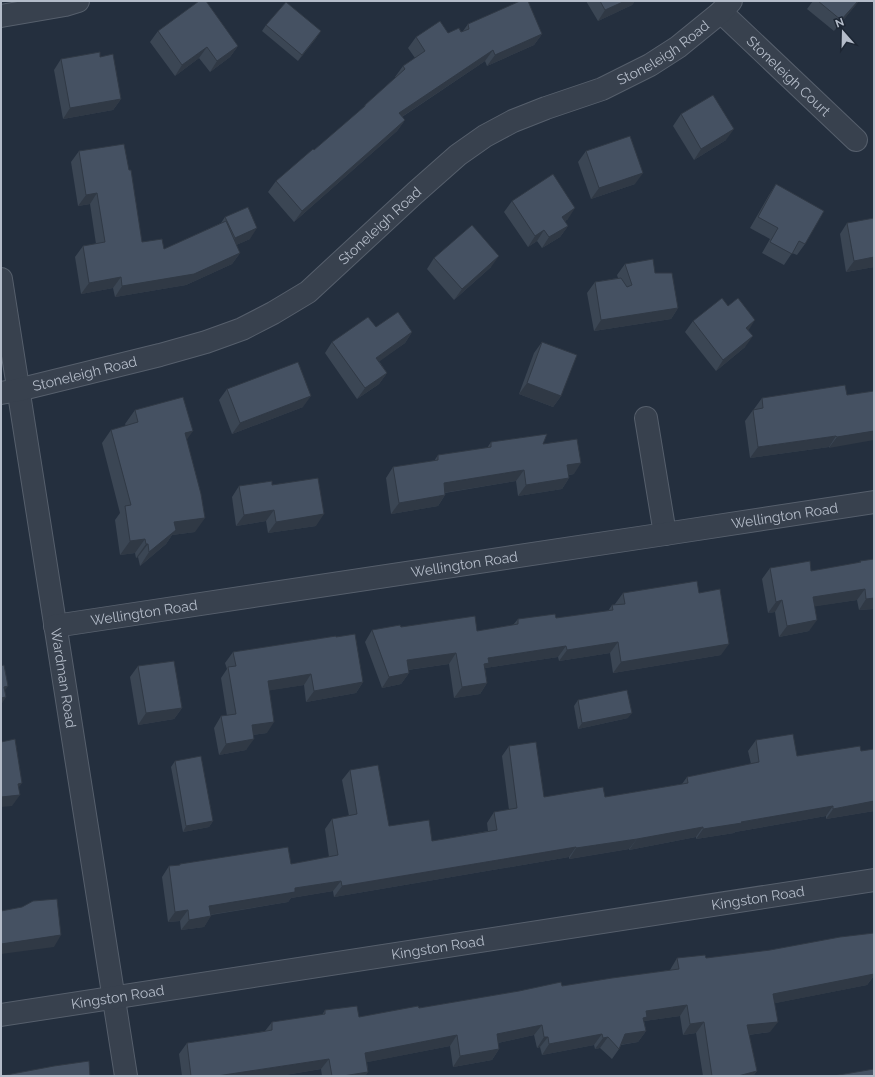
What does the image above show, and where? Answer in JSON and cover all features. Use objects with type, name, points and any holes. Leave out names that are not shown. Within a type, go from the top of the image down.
[{"type":"street","points":[[1,16],[65,5],[78,1]]},
{"type":"street","name":"Stoneleigh Court","points":[[726,6],[856,140]]},
{"type":"street","name":"Stoneleigh Road","points":[[10,391],[160,355],[206,342],[242,329],[273,313],[308,292],[458,155],[485,136],[513,121],[602,89],[650,65],[678,47],[726,6]]},
{"type":"street","name":"Wardman Road","points":[[1,279],[10,391],[55,626],[126,1076]]},
{"type":"street","points":[[646,418],[665,534]]},
{"type":"street","name":"Wellington Road","points":[[55,626],[874,502]]},
{"type":"street","name":"Kingston Road","points":[[1,1015],[874,880]]},
{"type":"building","points":[[199,1],[206,1],[238,46],[217,61],[207,47],[182,65],[158,31]]},
{"type":"building","points":[[520,1],[528,1],[542,34],[495,55],[493,50],[399,113],[405,120],[302,211],[276,181],[365,106],[405,69],[403,66],[425,51],[416,37],[440,21],[448,33],[459,28],[461,32],[469,29],[468,24]]},
{"type":"building","points":[[600,1],[625,1],[605,10]]},
{"type":"building","points":[[818,1],[858,1],[841,20]]},
{"type":"building","points":[[286,2],[321,31],[302,55],[266,25]]},
{"type":"building","points":[[100,52],[100,57],[113,54],[121,99],[70,108],[61,59]]},
{"type":"building","points":[[713,95],[734,129],[701,149],[681,114]]},
{"type":"building","points":[[630,136],[643,173],[599,188],[586,151]]},
{"type":"building","points":[[124,144],[129,170],[131,170],[142,242],[162,239],[164,249],[226,221],[240,253],[194,274],[122,286],[121,277],[89,283],[83,246],[105,242],[97,193],[86,195],[79,151]]},
{"type":"building","points":[[553,174],[575,208],[562,217],[568,226],[549,237],[544,230],[535,236],[512,201]]},
{"type":"building","points":[[776,184],[824,211],[805,244],[799,241],[792,254],[770,242],[778,228],[758,217]]},
{"type":"building","points":[[248,207],[257,228],[235,238],[225,217]]},
{"type":"building","points":[[874,218],[874,257],[854,261],[847,223]]},
{"type":"building","points":[[472,225],[499,256],[462,289],[434,258]]},
{"type":"building","points":[[653,259],[655,273],[672,273],[678,308],[601,320],[595,282],[621,278],[627,287],[632,285],[625,264]]},
{"type":"building","points":[[722,298],[728,306],[738,298],[755,320],[746,328],[753,336],[723,360],[693,321]]},
{"type":"building","points":[[398,312],[412,332],[376,358],[387,373],[365,388],[332,342],[368,317],[376,327]]},
{"type":"building","points":[[542,342],[577,355],[561,396],[527,383]]},
{"type":"building","points":[[298,362],[311,396],[240,423],[227,389]]},
{"type":"building","points":[[845,385],[847,395],[874,391],[874,431],[758,447],[753,410],[763,408],[762,398]]},
{"type":"building","points":[[183,397],[193,431],[185,433],[201,494],[205,518],[174,522],[176,530],[149,552],[148,544],[146,544],[145,539],[130,541],[125,506],[131,505],[111,430],[138,422],[135,410]]},
{"type":"building","points":[[547,434],[543,444],[577,439],[581,463],[567,465],[569,478],[526,485],[524,470],[444,483],[445,495],[399,503],[393,467],[438,460],[438,455],[491,447],[491,442]]},
{"type":"building","points":[[318,478],[324,514],[276,522],[274,510],[244,515],[239,486],[272,481],[272,485]]},
{"type":"building","points":[[874,559],[874,598],[866,599],[865,589],[813,597],[817,620],[787,626],[782,600],[776,602],[770,568],[810,561],[811,571]]},
{"type":"building","points":[[697,581],[699,593],[720,589],[729,644],[621,662],[618,642],[567,650],[566,646],[488,658],[489,663],[484,664],[487,683],[462,687],[456,653],[407,660],[409,673],[389,677],[372,630],[475,616],[477,631],[518,624],[518,619],[555,614],[556,618],[613,610],[612,605],[625,604],[623,593]]},
{"type":"building","points":[[355,634],[363,682],[314,691],[311,674],[268,681],[274,722],[252,725],[254,739],[226,744],[221,716],[236,714],[228,667],[236,666],[233,652]]},
{"type":"building","points":[[174,661],[182,708],[146,713],[138,666]]},
{"type":"building","points":[[4,665],[8,686],[4,687],[6,697],[1,698],[1,666]]},
{"type":"building","points":[[627,690],[632,713],[582,723],[578,700]]},
{"type":"building","points":[[793,734],[797,756],[860,746],[861,751],[874,749],[874,801],[833,809],[833,806],[741,822],[742,823],[703,829],[703,827],[637,839],[576,847],[342,886],[341,881],[295,888],[295,892],[209,906],[211,916],[189,920],[188,910],[175,912],[169,866],[288,847],[291,864],[338,855],[332,819],[357,814],[350,770],[378,765],[389,826],[429,820],[432,841],[497,830],[494,812],[517,808],[509,746],[536,742],[544,797],[603,787],[605,797],[688,783],[687,777],[759,762],[756,740]]},
{"type":"building","points":[[15,739],[22,783],[18,784],[20,795],[1,797],[1,742]]},
{"type":"building","points":[[201,756],[213,821],[186,826],[175,761]]},
{"type":"building","points":[[57,899],[61,935],[1,944],[1,911],[22,907],[33,901]]},
{"type":"building","points":[[874,933],[874,974],[773,994],[778,1022],[747,1025],[757,1071],[738,1076],[712,1076],[704,1022],[690,1024],[687,1005],[646,1011],[647,1017],[643,1018],[646,1031],[625,1034],[619,1049],[608,1037],[603,1038],[602,1034],[549,1044],[548,1037],[544,1037],[542,1025],[497,1034],[499,1049],[460,1056],[457,1035],[365,1053],[368,1072],[343,1076],[332,1076],[329,1059],[217,1076],[191,1076],[187,1043],[272,1030],[272,1022],[325,1014],[325,1010],[357,1006],[359,1017],[418,1006],[419,1008],[519,991],[561,982],[562,986],[679,969],[677,958],[705,955],[706,958],[770,950],[840,937]]},
{"type":"building","points":[[89,1061],[90,1076],[1,1076],[54,1066]]},
{"type":"building","points":[[874,1069],[874,1076],[833,1076]]}]
